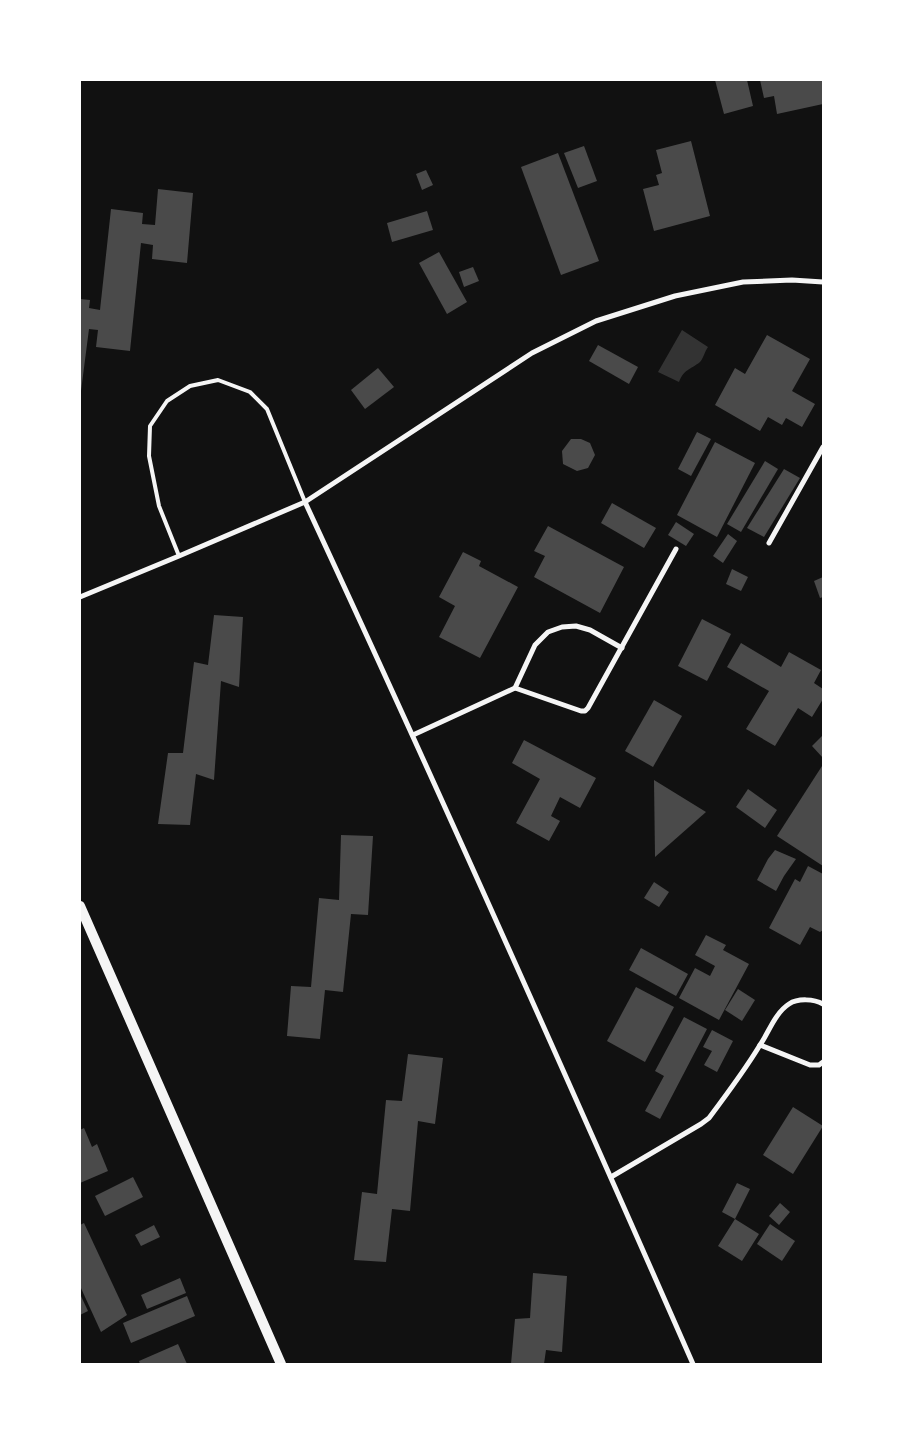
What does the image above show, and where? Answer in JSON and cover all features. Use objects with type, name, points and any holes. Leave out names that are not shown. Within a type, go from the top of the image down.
[{"type":"main road","points":[[80,906],[281,1364]]},
{"type":"street","points":[[80,597],[305,502],[532,352],[596,321],[675,296],[744,282],[792,280],[823,282]]},
{"type":"street","points":[[769,543],[820,458],[823,447]]},
{"type":"street","points":[[305,502],[413,735],[693,1364]]},
{"type":"street","points":[[515,688],[585,711],[676,549]]},
{"type":"street","points":[[413,735],[515,688],[535,645],[548,632],[562,627],[576,626],[590,630],[622,648]]},
{"type":"street","points":[[611,1177],[709,1118],[778,1016],[790,1004],[803,1000],[818,1001],[823,1004]]},
{"type":"street","points":[[760,1045],[810,1065],[819,1065],[823,1062]]},
{"type":"lane","points":[[179,556],[159,506],[149,456],[150,426],[167,400],[190,386],[218,380],[250,392],[267,409],[305,502]]},
{"type":"shaded area","points":[[682,330],[708,347],[700,362],[685,372],[679,382],[658,372]]},
{"type":"building","points":[[715,80],[747,80],[753,106],[724,114]]},
{"type":"building","points":[[760,80],[823,80],[823,104],[777,114],[774,96],[764,98]]},
{"type":"building","points":[[691,141],[710,216],[654,231],[643,189],[659,185],[656,175],[662,173],[656,150]]},
{"type":"building","points":[[584,146],[597,181],[578,188],[564,153]]},
{"type":"building","points":[[558,153],[599,261],[561,275],[521,167]]},
{"type":"building","points":[[426,170],[433,185],[422,190],[416,174]]},
{"type":"building","points":[[158,189],[193,193],[187,263],[152,259],[153,245],[141,243],[130,351],[96,347],[98,330],[89,329],[81,391],[80,299],[90,300],[89,308],[100,310],[111,209],[143,213],[142,224],[155,225]]},
{"type":"building","points":[[427,211],[433,230],[392,242],[387,223]]},
{"type":"building","points":[[439,252],[467,302],[447,314],[419,263]]},
{"type":"building","points":[[473,267],[479,281],[464,287],[459,272]]},
{"type":"building","points":[[767,335],[810,359],[792,391],[815,404],[802,427],[786,418],[782,425],[768,417],[760,431],[715,405],[735,368],[745,374]]},
{"type":"building","points":[[598,345],[638,367],[629,384],[589,361]]},
{"type":"building","points":[[378,368],[394,387],[365,409],[351,390]]},
{"type":"building","points":[[697,432],[711,439],[691,476],[678,469]]},
{"type":"building","points":[[571,439],[581,439],[590,443],[595,455],[588,468],[577,471],[563,464],[562,451]]},
{"type":"building","points":[[715,442],[755,463],[717,537],[677,515]]},
{"type":"building","points":[[765,461],[778,469],[741,532],[727,524]]},
{"type":"building","points":[[784,469],[800,478],[764,537],[747,528]]},
{"type":"building","points":[[612,503],[656,528],[644,548],[601,523]]},
{"type":"building","points":[[676,522],[694,534],[686,546],[668,535]]},
{"type":"building","points":[[548,526],[624,567],[600,613],[534,577],[545,556],[534,551]]},
{"type":"building","points":[[728,534],[737,541],[723,563],[713,556]]},
{"type":"building","points":[[463,552],[481,561],[479,566],[518,587],[480,658],[439,637],[455,606],[439,597]]},
{"type":"building","points":[[732,569],[748,577],[741,591],[726,584]]},
{"type":"building","points":[[823,577],[823,597],[820,598],[814,581]]},
{"type":"building","points":[[214,615],[243,617],[239,687],[221,681],[214,780],[196,774],[190,825],[158,824],[168,753],[183,753],[194,662],[208,665]]},
{"type":"building","points":[[702,619],[731,634],[707,681],[678,666]]},
{"type":"building","points":[[741,643],[781,667],[789,652],[821,670],[814,683],[823,689],[823,699],[812,717],[798,708],[775,746],[746,729],[769,691],[727,667]]},
{"type":"building","points":[[654,700],[682,716],[653,767],[625,751]]},
{"type":"building","points":[[823,735],[823,758],[812,746]]},
{"type":"building","points":[[524,740],[596,778],[580,808],[560,797],[551,816],[560,821],[549,841],[516,823],[540,779],[512,763]]},
{"type":"building","points":[[823,767],[823,866],[777,836]]},
{"type":"building","points":[[654,780],[706,812],[655,857]]},
{"type":"building","points":[[748,789],[777,810],[765,828],[736,807]]},
{"type":"building","points":[[341,835],[373,836],[368,915],[351,914],[343,992],[325,990],[320,1039],[287,1036],[291,986],[311,987],[319,898],[339,900]]},
{"type":"building","points":[[775,850],[796,859],[776,891],[757,880]]},
{"type":"building","points":[[808,866],[823,874],[823,930],[820,932],[810,927],[800,945],[769,928],[795,879],[800,882]]},
{"type":"building","points":[[654,882],[669,892],[659,907],[644,898]]},
{"type":"building","points":[[706,935],[726,945],[723,950],[749,964],[719,1020],[679,998],[695,968],[710,976],[715,966],[695,955]]},
{"type":"building","points":[[641,948],[688,974],[676,996],[629,970]]},
{"type":"building","points":[[636,987],[674,1007],[645,1062],[607,1041]]},
{"type":"building","points":[[738,989],[755,1000],[742,1021],[725,1010]]},
{"type":"building","points":[[684,1017],[707,1029],[660,1119],[645,1111],[664,1076],[655,1071]]},
{"type":"building","points":[[712,1030],[733,1041],[717,1072],[704,1065],[712,1051],[703,1047]]},
{"type":"building","points":[[408,1054],[443,1058],[435,1124],[418,1121],[410,1211],[392,1209],[386,1262],[354,1260],[362,1192],[377,1194],[386,1100],[402,1101]]},
{"type":"building","points":[[793,1107],[823,1126],[793,1174],[763,1155]]},
{"type":"building","points":[[84,1128],[92,1147],[97,1144],[108,1171],[80,1183],[80,1130]]},
{"type":"building","points":[[133,1177],[143,1197],[105,1216],[95,1196]]},
{"type":"building","points":[[737,1183],[750,1189],[735,1219],[722,1212]]},
{"type":"building","points":[[780,1203],[790,1212],[779,1225],[769,1216]]},
{"type":"building","points":[[735,1219],[759,1234],[742,1261],[718,1246]]},
{"type":"building","points":[[84,1223],[127,1315],[101,1332],[80,1286],[80,1225]]},
{"type":"building","points":[[770,1224],[795,1241],[782,1261],[757,1244]]},
{"type":"building","points":[[154,1225],[160,1237],[141,1246],[135,1235]]},
{"type":"building","points":[[533,1273],[567,1276],[562,1352],[546,1350],[544,1364],[511,1364],[515,1319],[530,1318]]},
{"type":"building","points":[[180,1278],[186,1293],[147,1309],[141,1295]]},
{"type":"building","points":[[80,1294],[88,1311],[80,1315]]},
{"type":"building","points":[[187,1296],[195,1316],[131,1343],[123,1323]]},
{"type":"building","points":[[178,1344],[187,1364],[140,1364],[139,1361]]}]
